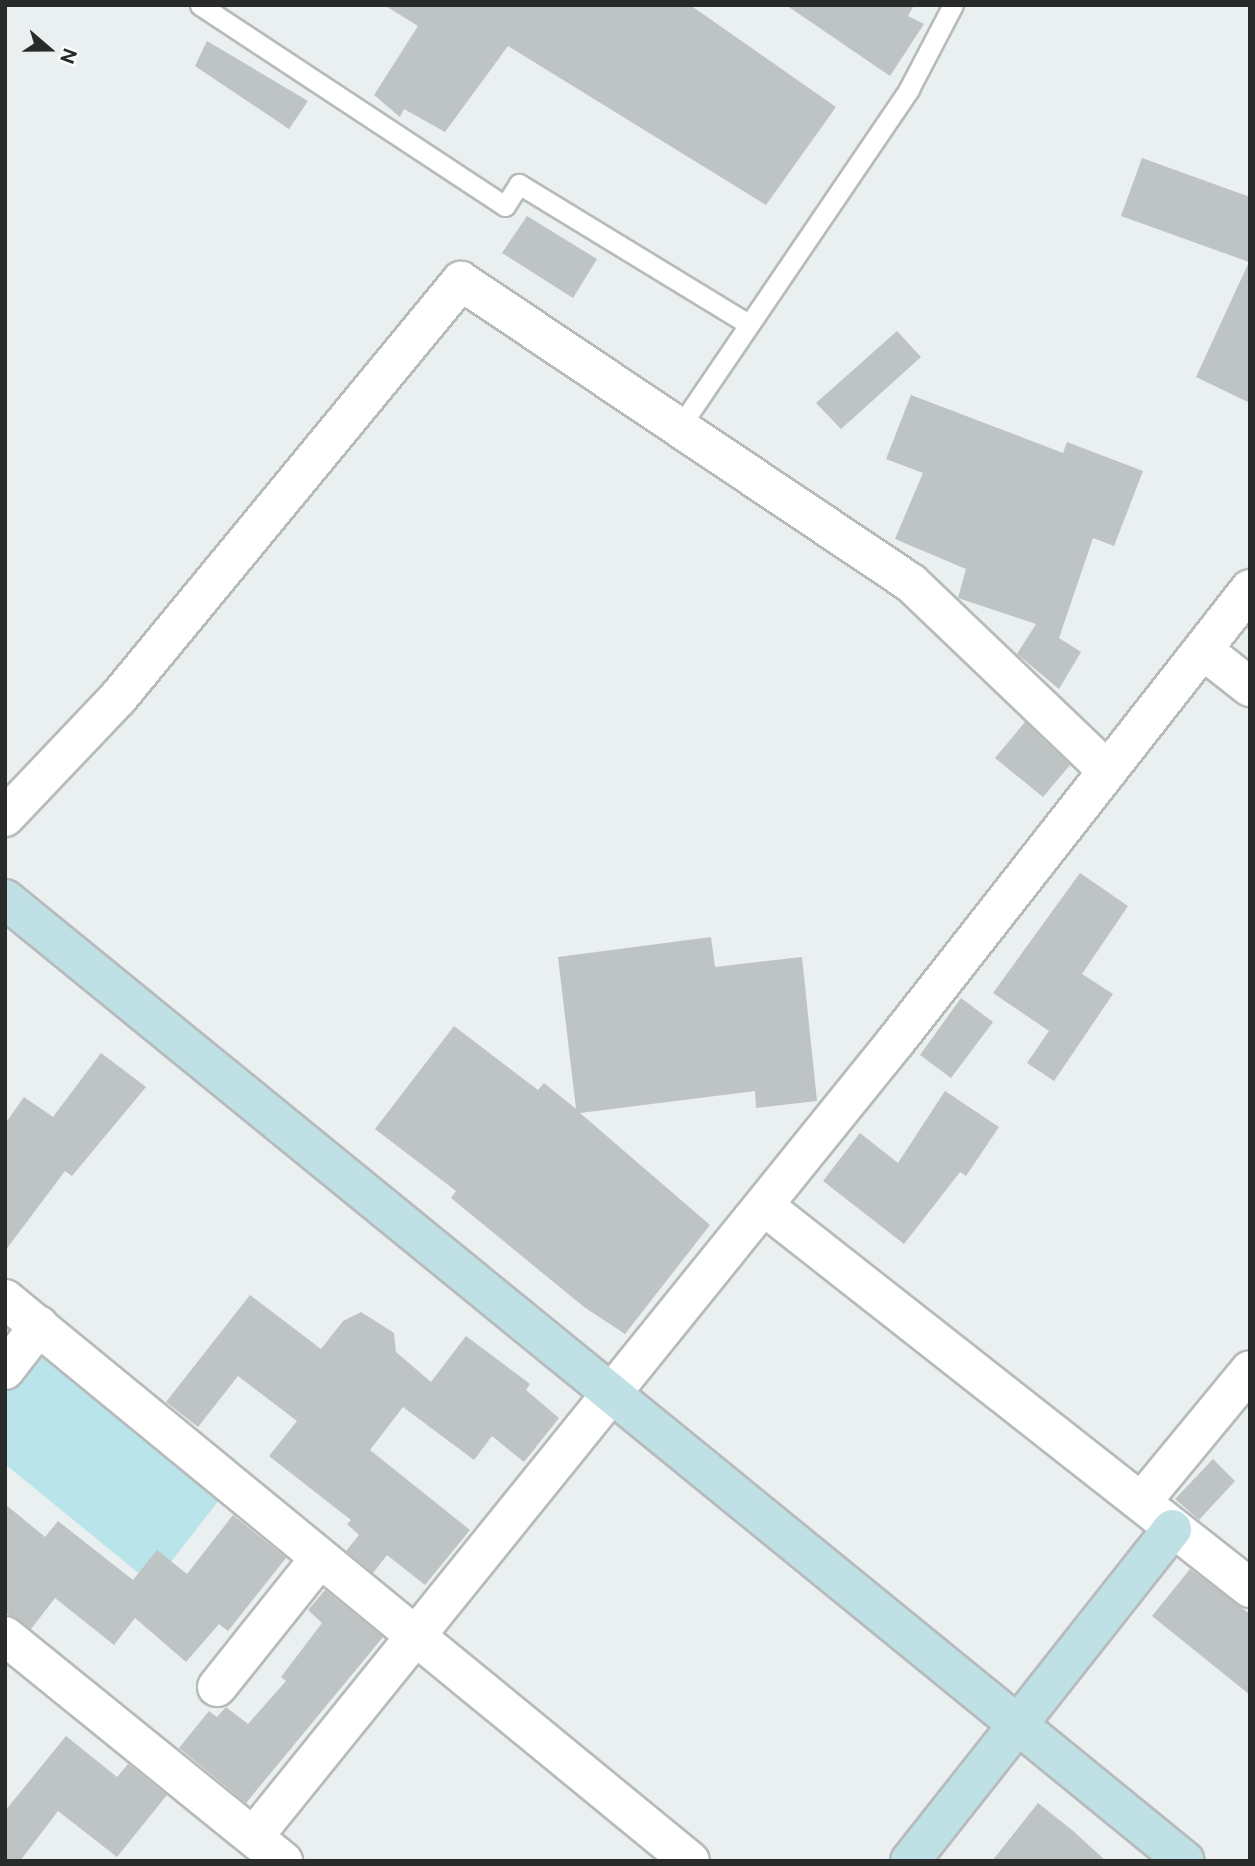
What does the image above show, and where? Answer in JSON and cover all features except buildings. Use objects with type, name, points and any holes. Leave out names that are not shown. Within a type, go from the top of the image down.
[{"type":"street","points":[[5,817],[118,698],[461,281],[681,425],[911,583],[1108,771]]},
{"type":"street","points":[[254,1836],[764,1206],[1250,589]]},
{"type":"street","points":[[1203,650],[1250,687]]},
{"type":"street","points":[[5,899],[613,1390],[1185,1861]]},
{"type":"street","points":[[764,1206],[1143,1500],[1172,1529],[1250,1588]]},
{"type":"street","points":[[5,1299],[690,1861]]},
{"type":"street","points":[[5,1370],[39,1326]]},
{"type":"street","points":[[1143,1500],[1250,1370]]},
{"type":"street","points":[[909,1861],[1172,1529]]},
{"type":"street","points":[[217,1687],[320,1558]]},
{"type":"street","points":[[5,1636],[283,1861]]},
{"type":"lane","points":[[200,5],[505,206],[519,184],[748,324]]},
{"type":"lane","points":[[681,425],[909,89],[953,5]]},
{"type":"shaded area","points":[[52,1353],[223,1495],[153,1585],[5,1464],[5,1388],[33,1354]]}]
